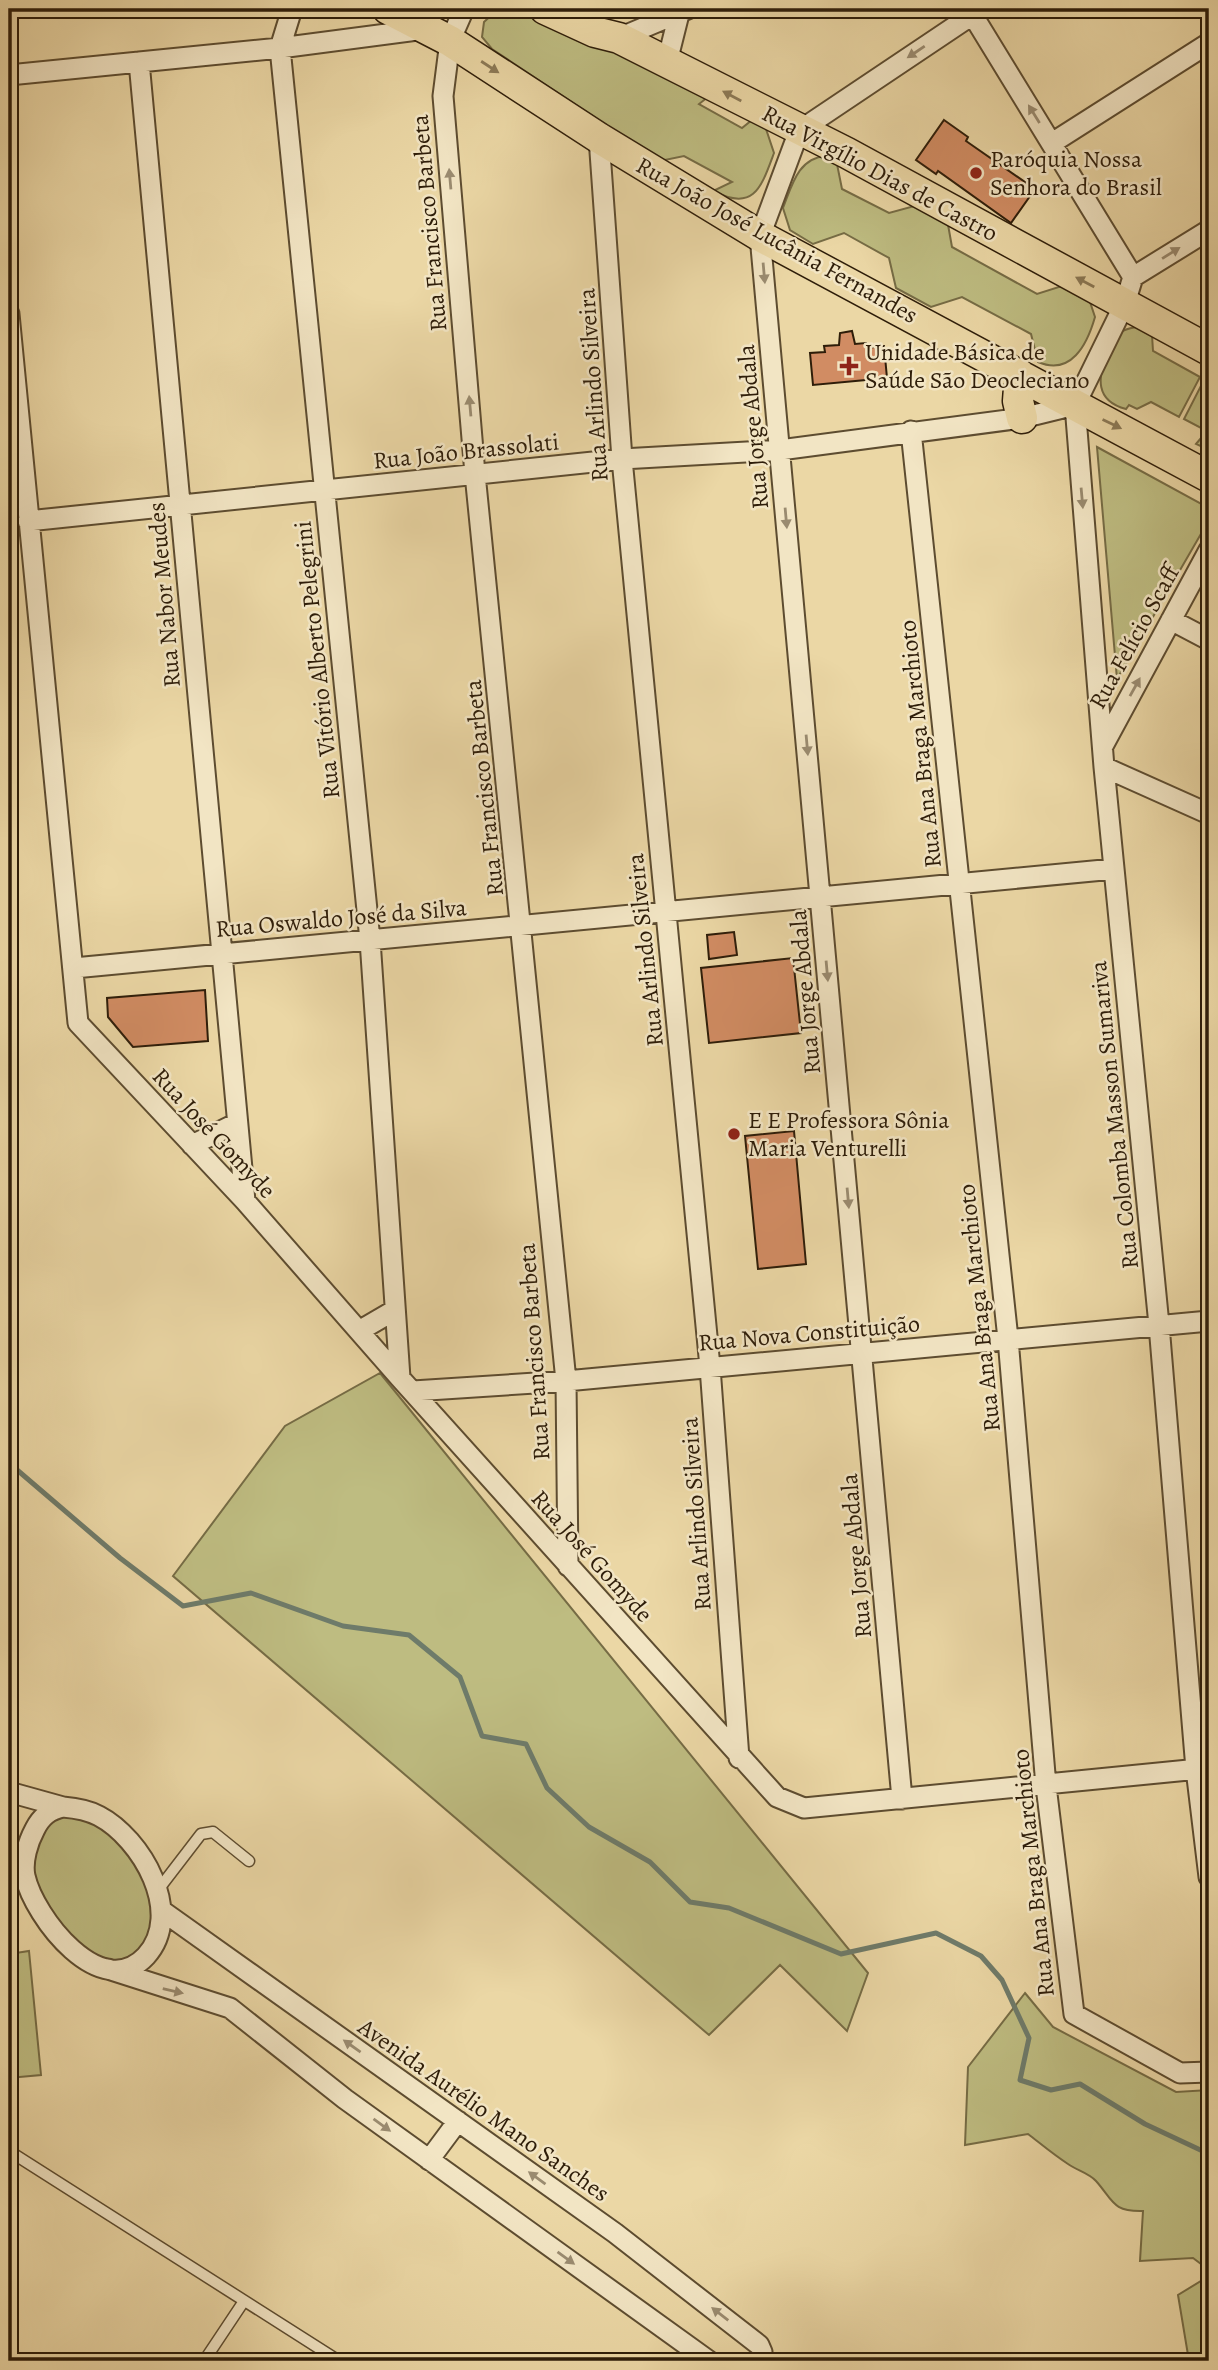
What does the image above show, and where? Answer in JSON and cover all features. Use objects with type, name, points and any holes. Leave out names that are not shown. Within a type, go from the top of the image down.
[{"type":"main road","name":"Rua João José Lucânia Fernandes","points":[[388,9],[438,35],[599,138],[760,236],[1209,477]]},
{"type":"main road","name":"Rua Virgílio Dias de Castro","points":[[545,9],[600,26],[799,131],[1129,290],[1209,350]]},
{"type":"main road","points":[[1020,376],[1018,401],[1022,418]]},
{"type":"street","name":"Rua Vitório Alberto Pelegrini","points":[[292,9],[280,48],[370,940],[395,1310],[406,1385]]},
{"type":"street","name":"Rua Francisco Barbeta","points":[[464,9],[438,35],[475,474],[566,1381],[568,1566]]},
{"type":"street","points":[[799,131],[974,10],[1052,143],[1129,290]]},
{"type":"street","points":[[600,26],[683,12],[667,62]]},
{"type":"street","points":[[9,75],[438,35]]},
{"type":"street","points":[[1052,143],[1209,43]]},
{"type":"street","name":"Rua Nabor Meudes","points":[[139,62],[245,1201]]},
{"type":"street","name":"Rua Jorge Abdala","points":[[799,131],[760,236],[902,1799]]},
{"type":"street","name":"Rua Arlindo Silveira","points":[[599,138],[622,459],[710,1367],[739,1758]]},
{"type":"street","points":[[1075,405],[1129,290],[1209,230]]},
{"type":"street","points":[[9,314],[74,968]]},
{"type":"street","name":"Rua João Brassolati","points":[[28,521],[622,459],[780,450],[1022,418],[1075,405]]},
{"type":"street","name":"Rua Colomba Masson Sumariva","points":[[1075,405],[1102,747],[1203,1769],[1209,1877]]},
{"type":"street","name":"Rua Ana Braga Marchioto","points":[[911,431],[1008,1339],[1046,1786],[1073,2014],[1180,2073],[1209,2072]]},
{"type":"street","name":"Rua Felício Scaff","points":[[1102,747],[1209,550]]},
{"type":"street","points":[[1171,620],[1209,640]]},
{"type":"street","points":[[1104,767],[1209,814]]},
{"type":"street","name":"Rua Oswaldo José da Silva","points":[[74,968],[1114,869]]},
{"type":"street","name":"Rua José Gomyde","points":[[74,968],[78,1023],[245,1201],[406,1385],[776,1797],[804,1808],[1203,1769]]},
{"type":"street","points":[[192,1145],[237,1122]]},
{"type":"street","points":[[359,1331],[395,1310]]},
{"type":"street","name":"Rua Nova Constituição","points":[[406,1385],[566,1381],[1209,1321]]},
{"type":"street","points":[[9,1792],[98,1815],[127,1838],[148,1867],[158,1890],[161,1910],[156,1940],[146,1955],[129,1967],[108,1969]]},
{"type":"street","points":[[25,1875],[25,1861],[35,1828],[48,1812],[63,1807]]},
{"type":"street","points":[[9,1862],[25,1875],[50,1927],[80,1956],[108,1969],[230,2008],[345,2099],[709,2361]]},
{"type":"street","name":"Avenida Aurélio Mano Sanches","points":[[161,1910],[615,2233],[759,2345],[762,2352],[758,2361]]},
{"type":"street","points":[[429,2160],[458,2121]]},
{"type":"lane","points":[[158,1890],[201,1834],[213,1832],[249,1861]]},
{"type":"lane","points":[[9,2151],[340,2361]]},
{"type":"lane","points":[[204,2361],[244,2301]]},
{"type":"shaded area","points":[[498,9],[513,9],[559,30],[645,61],[713,93],[699,104],[742,128],[752,120],[765,126],[774,153],[760,186],[754,193],[738,199],[713,191],[732,182],[684,156],[660,161],[492,49],[482,37],[484,22]]},
{"type":"shaded area","points":[[826,156],[836,159],[842,189],[889,213],[918,205],[947,219],[952,247],[1037,294],[1065,285],[1088,296],[1095,317],[1087,338],[1076,355],[1060,365],[1038,362],[1031,334],[962,297],[931,307],[896,288],[889,258],[844,233],[813,244],[790,230],[783,208],[793,182],[802,167],[816,158]]},
{"type":"shaded area","points":[[1145,326],[1145,332],[1152,335],[1153,351],[1200,377],[1179,417],[1151,402],[1137,409],[1129,405],[1126,409],[1109,400],[1101,387],[1102,371],[1114,341],[1126,330]]},
{"type":"shaded area","points":[[1205,378],[1209,381],[1209,450],[1196,444],[1207,431],[1184,419]]},
{"type":"shaded area","points":[[1097,447],[1209,508],[1209,520],[1117,679]]},
{"type":"shaded area","points":[[380,1373],[868,1973],[847,2031],[780,1965],[709,2035],[173,1576],[285,1426]]},
{"type":"shaded area","points":[[62,1811],[92,1822],[112,1835],[128,1854],[148,1886],[153,1901],[154,1923],[142,1948],[133,1957],[116,1961],[99,1958],[83,1948],[67,1933],[43,1898],[35,1880],[31,1856],[40,1834]]},
{"type":"shaded area","points":[[29,1951],[41,2075],[9,2078],[9,1954]]},
{"type":"shaded area","points":[[1025,1993],[1053,2027],[1176,2092],[1209,2090],[1209,2270],[1193,2258],[1140,2261],[1143,2211],[1133,2211],[1114,2204],[1093,2178],[1063,2161],[1028,2134],[965,2145],[968,2067]]},
{"type":"shaded area","points":[[1209,2276],[1209,2361],[1189,2361],[1178,2295]]},
{"type":"building","name":"Paróquia Nossa Senhora do Brasil","points":[[944,120],[968,137],[966,141],[1035,189],[1011,223],[938,171],[936,174],[916,160]]},
{"type":"building","name":"Unidade Básica de Saúde São Deocleciano","points":[[852,331],[855,344],[866,343],[867,348],[884,346],[887,378],[813,385],[810,353],[825,352],[824,346],[839,345],[840,333]]},
{"type":"building","points":[[734,932],[737,955],[709,959],[707,935]]},
{"type":"building","points":[[793,958],[801,1033],[709,1043],[701,968]]},
{"type":"building","points":[[205,990],[208,1041],[133,1047],[108,1017],[107,998]]},
{"type":"building","points":[[794,1131],[806,1264],[758,1269],[745,1136]]},
{"type":"waterway","points":[[9,1463],[120,1558],[183,1606],[251,1593],[343,1626],[409,1635],[460,1677],[482,1736],[526,1744],[547,1788],[589,1827],[650,1862],[690,1902],[729,1908],[841,1954],[936,1933],[981,1956],[1002,1980],[1029,2038],[1020,2080],[1051,2090],[1080,2084],[1145,2124],[1209,2154]]},
{"type":"place","name":"Paróquia Nossa Senhora do Brasil","points":[[976,173]]},
{"type":"place","name":"Unidade Básica de Saúde São Deocleciano","points":[[849,366]]},
{"type":"place","name":"E E Professora Sônia Maria Venturelli","points":[[734,1134]]}]
